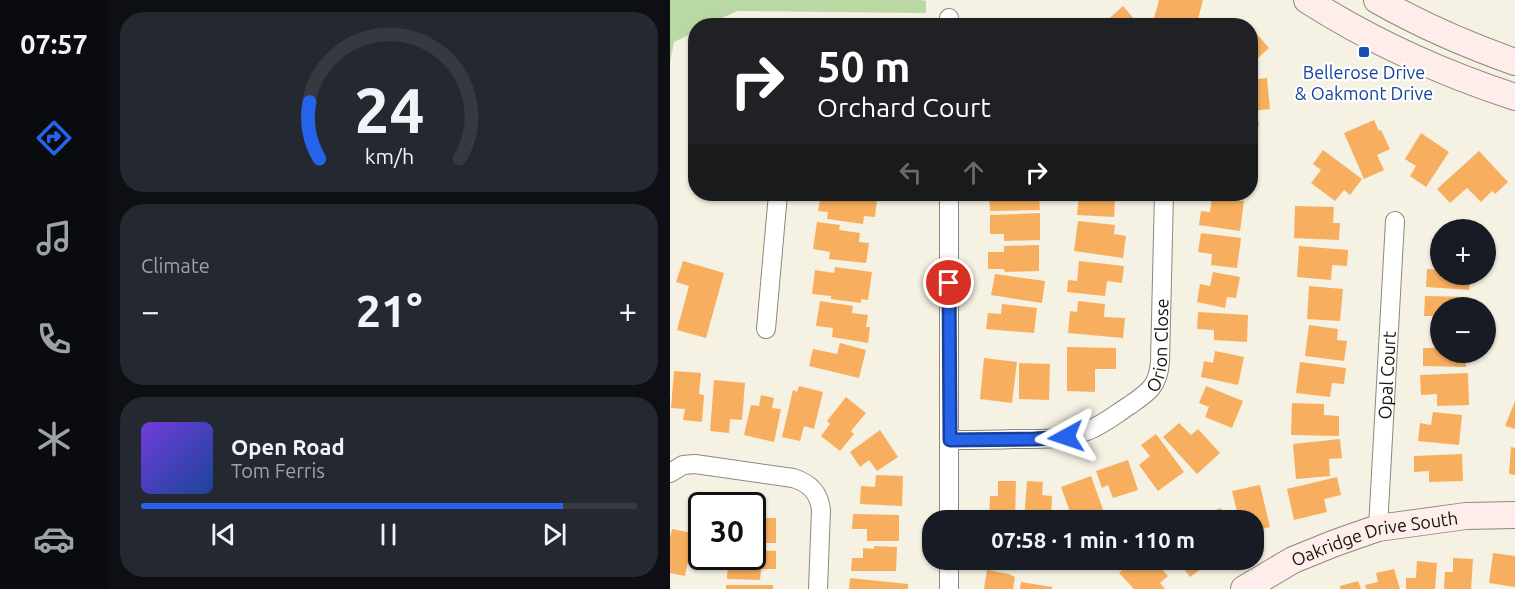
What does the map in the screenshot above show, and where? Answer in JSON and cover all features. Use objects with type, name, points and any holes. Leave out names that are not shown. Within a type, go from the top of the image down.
[{"type":"main road","points":[[1307,0],[1357,30],[1408,56],[1514,97]]},
{"type":"main road","points":[[1377,0],[1455,39],[1514,62]]},
{"type":"main road","name":"Oakridge Drive South","points":[[1244,589],[1293,560],[1378,528],[1466,516],[1514,515]]},
{"type":"street","points":[[766,329],[777,201]]},
{"type":"street","points":[[949,201],[949,510]]},
{"type":"street","name":"Orion Close","points":[[950,440],[1035,439],[1066,437],[1086,432],[1105,422],[1153,387],[1158,376],[1160,362],[1164,201]]},
{"type":"street","name":"Opal Court","points":[[1378,528],[1395,221]]},
{"type":"street","points":[[670,473],[683,465],[695,464],[793,478],[813,488],[821,510],[818,589]]},
{"type":"street","points":[[949,570],[949,589]]},
{"type":"green space","points":[[670,0],[926,1],[926,13],[737,11],[722,18],[688,18],[688,35],[674,42],[670,62]]},
{"type":"building","points":[[1159,0],[1203,0],[1198,18],[1154,18]]},
{"type":"building","points":[[1123,6],[1133,18],[1110,18]]},
{"type":"building","points":[[1258,35],[1269,48],[1258,58]]},
{"type":"building","points":[[1267,78],[1270,109],[1258,110],[1258,79]]},
{"type":"building","points":[[1374,120],[1390,149],[1377,155],[1384,170],[1364,179],[1344,133]]},
{"type":"building","points":[[1421,133],[1449,152],[1426,187],[1410,176],[1416,166],[1405,159]]},
{"type":"building","points":[[1323,150],[1362,179],[1350,195],[1344,190],[1335,201],[1311,183],[1321,170],[1313,164]]},
{"type":"building","points":[[1479,151],[1508,182],[1495,194],[1492,191],[1481,202],[1467,188],[1450,203],[1437,189]]},
{"type":"building","points":[[820,201],[877,201],[875,217],[864,216],[863,224],[827,219],[828,212],[818,211]]},
{"type":"building","points":[[989,201],[1039,201],[1040,210],[990,211]]},
{"type":"building","points":[[1078,201],[1115,201],[1114,217],[1077,215]]},
{"type":"building","points":[[1211,201],[1244,201],[1240,231],[1199,225],[1201,211],[1210,212]]},
{"type":"building","points":[[1295,206],[1334,207],[1333,223],[1340,223],[1339,240],[1294,238]]},
{"type":"building","points":[[1040,213],[1040,240],[1004,241],[1004,234],[990,234],[990,215]]},
{"type":"building","points":[[1078,221],[1115,225],[1114,234],[1126,236],[1123,258],[1074,251]]},
{"type":"building","points":[[817,222],[840,225],[839,230],[860,233],[859,242],[869,243],[866,263],[829,259],[830,252],[813,249]]},
{"type":"building","points":[[1201,233],[1241,238],[1237,268],[1211,265],[1212,254],[1198,252]]},
{"type":"building","points":[[1039,245],[1039,271],[1005,272],[1004,269],[988,269],[988,252],[1004,252],[1004,246]]},
{"type":"building","points":[[1299,246],[1348,250],[1347,266],[1332,265],[1331,280],[1297,277]]},
{"type":"building","points":[[683,261],[724,273],[706,338],[677,330],[689,286],[676,282]]},
{"type":"building","points":[[1079,261],[1124,266],[1122,283],[1107,281],[1105,296],[1067,292],[1068,280],[1077,281]]},
{"type":"building","points":[[835,267],[872,272],[868,300],[861,299],[861,303],[812,294],[815,270],[834,273]]},
{"type":"building","points":[[1427,269],[1430,269],[1430,285],[1469,285],[1469,290],[1426,287]]},
{"type":"building","points":[[1213,272],[1240,277],[1236,298],[1227,297],[1225,308],[1197,302],[1200,284],[1210,286]]},
{"type":"building","points":[[995,274],[1045,281],[1042,303],[991,295]]},
{"type":"building","points":[[1309,286],[1343,289],[1340,321],[1307,319]]},
{"type":"building","points":[[1425,296],[1468,297],[1430,297],[1430,316],[1424,316]]},
{"type":"building","points":[[820,301],[853,306],[852,313],[868,315],[866,327],[870,327],[868,343],[832,337],[833,328],[816,326]]},
{"type":"building","points":[[1078,301],[1105,304],[1104,317],[1125,318],[1123,338],[1068,333],[1070,311],[1077,312]]},
{"type":"building","points":[[1002,304],[1037,308],[1034,333],[986,329],[988,313],[1001,314]]},
{"type":"building","points":[[1198,312],[1248,315],[1247,342],[1214,340],[1214,330],[1197,329]]},
{"type":"building","points":[[1309,325],[1338,329],[1337,340],[1347,341],[1344,361],[1305,356]]},
{"type":"building","points":[[840,343],[866,350],[859,378],[809,366],[813,349],[837,354]]},
{"type":"building","points":[[1067,347],[1116,348],[1116,369],[1095,369],[1095,392],[1067,391]]},
{"type":"building","points":[[1423,348],[1430,348],[1430,363],[1466,363],[1466,367],[1423,366]]},
{"type":"building","points":[[1215,351],[1244,357],[1238,385],[1201,377],[1204,361],[1213,363]]},
{"type":"building","points":[[984,358],[1017,362],[1012,403],[980,399]]},
{"type":"building","points":[[1300,362],[1346,368],[1344,384],[1332,383],[1330,397],[1296,393]]},
{"type":"building","points":[[1019,363],[1050,364],[1049,400],[1019,399]]},
{"type":"building","points":[[674,371],[701,373],[699,394],[704,395],[702,422],[683,420],[685,409],[671,408]]},
{"type":"building","points":[[1468,373],[1469,405],[1437,406],[1437,394],[1421,395],[1420,375]]},
{"type":"building","points":[[714,380],[745,383],[742,420],[730,419],[729,433],[710,431]]},
{"type":"building","points":[[799,386],[823,392],[814,429],[804,426],[800,441],[782,437],[793,390],[797,392]]},
{"type":"building","points":[[1206,386],[1243,401],[1232,428],[1205,417],[1209,407],[1199,403]]},
{"type":"building","points":[[761,395],[774,398],[772,408],[781,409],[774,442],[744,435],[751,405],[759,406]]},
{"type":"building","points":[[846,397],[866,413],[851,431],[854,434],[840,451],[821,436],[830,424],[827,421]]},
{"type":"building","points":[[1515,401],[1515,429],[1505,426]]},
{"type":"building","points":[[1292,403],[1324,404],[1324,415],[1339,416],[1339,436],[1291,435]]},
{"type":"building","points":[[1433,412],[1462,415],[1459,445],[1418,441],[1420,423],[1431,425]]},
{"type":"building","points":[[1179,423],[1191,435],[1198,429],[1220,453],[1197,474],[1163,437]]},
{"type":"building","points":[[880,430],[898,457],[877,471],[869,460],[860,467],[850,452]]},
{"type":"building","points":[[1156,434],[1184,472],[1158,491],[1139,465],[1150,456],[1141,445]]},
{"type":"building","points":[[1340,439],[1342,458],[1329,459],[1330,476],[1296,479],[1293,444]]},
{"type":"building","points":[[1511,447],[1515,448],[1515,475],[1509,474]]},
{"type":"building","points":[[1462,454],[1463,481],[1429,482],[1429,471],[1414,472],[1414,456]]},
{"type":"building","points":[[1128,460],[1138,490],[1113,498],[1108,485],[1102,488],[1096,471]]},
{"type":"building","points":[[876,475],[903,476],[902,506],[860,504],[861,486],[875,487]]},
{"type":"building","points":[[1091,476],[1103,510],[1069,510],[1061,487]]},
{"type":"building","points":[[1337,477],[1341,495],[1324,499],[1327,512],[1294,520],[1287,489]]},
{"type":"building","points":[[998,481],[1016,481],[1015,510],[989,510],[990,496],[998,496]]},
{"type":"building","points":[[1027,481],[1043,482],[1042,495],[1052,496],[1051,510],[1025,510]]},
{"type":"building","points":[[1260,485],[1270,527],[1264,528],[1264,510],[1237,510],[1232,491]]},
{"type":"building","points":[[853,514],[899,515],[899,541],[867,541],[867,529],[852,529]]},
{"type":"building","points":[[766,518],[776,518],[776,543],[766,543]]},
{"type":"building","points":[[672,529],[688,532],[688,561],[685,576],[670,573]]},
{"type":"building","points":[[874,546],[897,547],[896,571],[851,571],[852,558],[863,558],[863,548],[874,549]]},
{"type":"building","points":[[766,551],[776,551],[776,569],[766,569]]},
{"type":"building","points":[[1493,553],[1515,556],[1515,587],[1489,583]]},
{"type":"building","points":[[1453,558],[1473,559],[1471,589],[1444,589],[1445,572],[1453,572]]},
{"type":"building","points":[[1417,561],[1437,563],[1435,589],[1406,589],[1406,578],[1416,578]]},
{"type":"building","points":[[1394,569],[1400,589],[1366,589],[1365,585],[1378,582],[1376,573]]},
{"type":"building","points":[[727,570],[761,570],[760,580],[727,579]]},
{"type":"building","points":[[987,570],[1015,577],[1013,589],[984,589]]},
{"type":"building","points":[[1122,570],[1162,570],[1168,576],[1160,583],[1165,589],[1134,589],[1119,573]]},
{"type":"building","points":[[1185,570],[1199,570],[1190,577]]},
{"type":"building","points":[[850,578],[908,584],[908,589],[849,589]]},
{"type":"building","points":[[1358,581],[1361,589],[1340,589],[1340,586]]},
{"type":"building","points":[[1021,582],[1052,587],[1052,589],[1020,589]]},
{"type":"building","points":[[726,585],[773,585],[773,589],[726,589]]},
{"type":"place","name":"Bellerose Drive & Oakmont Drive","points":[[1364,52]]},
{"type":"route","points":[[949,283],[950,440],[1066,437]]}]
